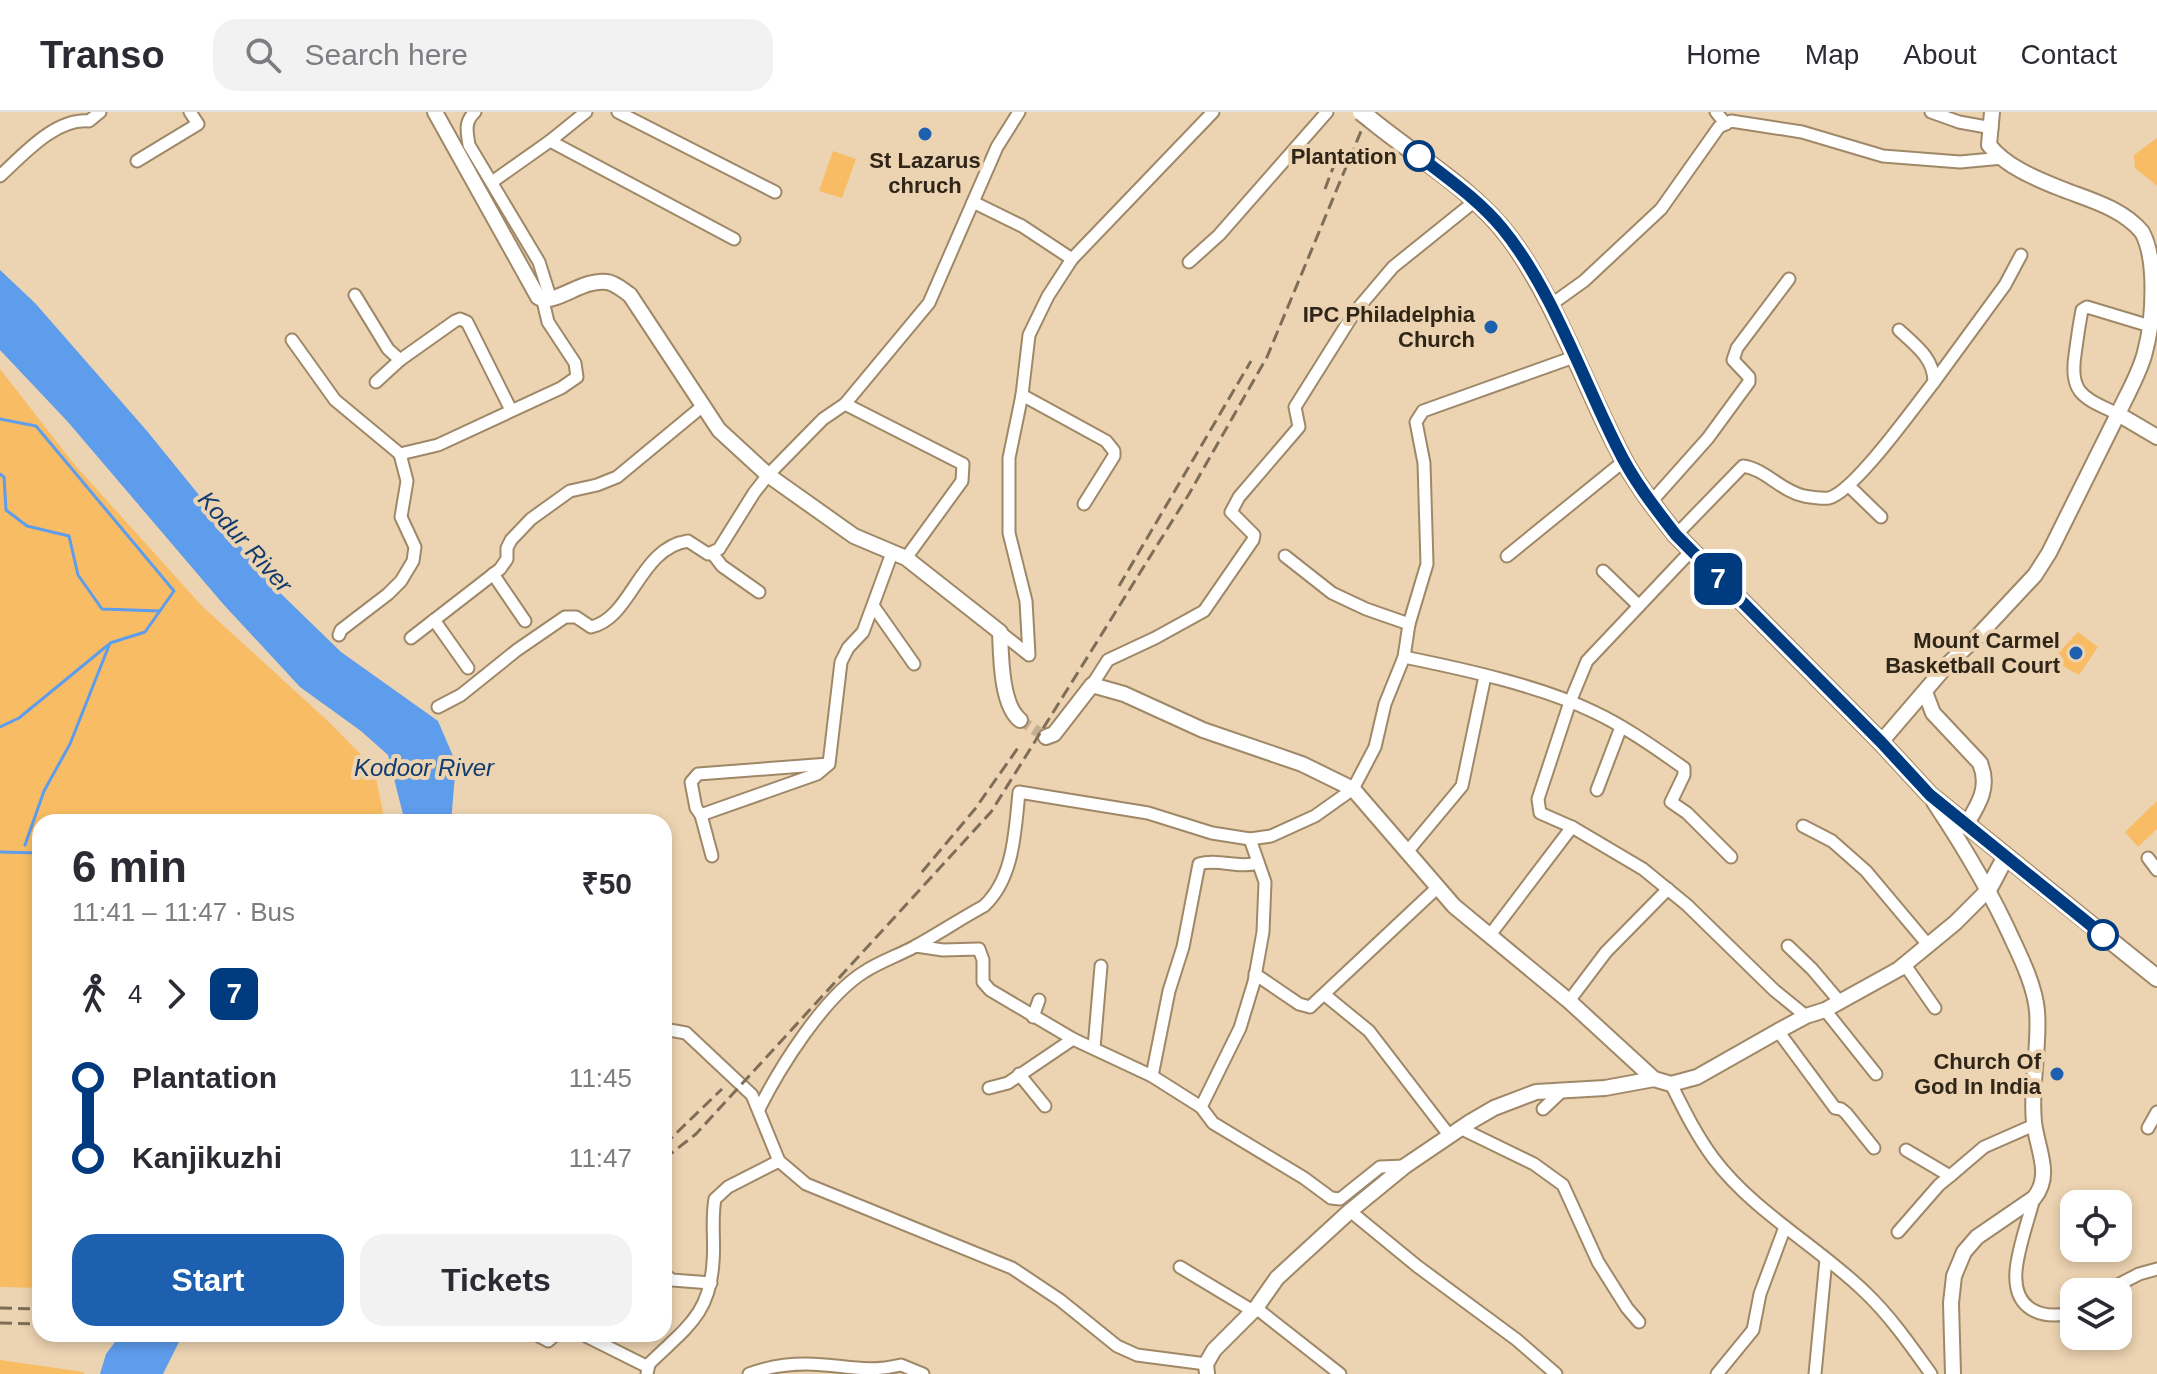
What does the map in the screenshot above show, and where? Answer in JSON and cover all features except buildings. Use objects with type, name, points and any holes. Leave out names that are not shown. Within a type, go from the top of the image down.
[{"type":"highway","points":[[1366,115],[1475,201],[1514,243],[1549,306],[1624,461],[1676,535],[1930,795],[2157,978]]},
{"type":"highway","points":[[1988,890],[2005,858]]},
{"type":"main road","points":[[435,112],[538,297],[547,300],[585,283],[610,282],[630,295],[719,430],[768,475],[854,536],[899,556],[1000,632],[1005,686],[1012,714],[1020,720]]},
{"type":"main road","points":[[1881,742],[1948,664],[2035,575],[2118,414],[2145,354],[2150,326],[2157,274],[2150,244],[2141,231],[2108,207],[2047,183],[2003,158],[1989,145],[1992,112]]},
{"type":"main road","points":[[2118,414],[2157,437]]},
{"type":"main road","points":[[1046,737],[1054,734],[1092,685],[1124,694],[1203,730],[1302,764],[1353,789],[1454,906],[1569,1001],[1654,1079],[1671,1084],[1697,1077],[1905,965],[1988,890]]},
{"type":"main road","points":[[1925,692],[1933,713],[1980,763],[1984,773],[1983,794],[1966,825]]},
{"type":"main road","points":[[1930,795],[1974,862],[2022,959],[2037,1010],[2033,1101],[2034,1125],[2044,1178],[2041,1190],[2034,1198],[1977,1237],[1964,1252],[1954,1276],[1951,1303],[1953,1374]]},
{"type":"main road","points":[[1206,1369],[1214,1350],[1254,1309],[1277,1278],[1350,1211],[1405,1166],[1455,1132],[1494,1108],[1536,1092],[1605,1088],[1654,1079]]},
{"type":"street","points":[[0,176],[76,116],[89,121],[100,112]]},
{"type":"street","points":[[137,161],[198,124],[190,112]]},
{"type":"street","points":[[400,454],[438,445],[561,388],[578,374],[575,363],[548,322],[539,262],[469,145],[466,129],[469,118],[475,112]]},
{"type":"street","points":[[492,182],[586,112]]},
{"type":"street","points":[[618,112],[775,192]]},
{"type":"street","points":[[438,707],[461,695],[517,650],[565,617],[576,617],[591,627],[596,626],[614,613],[652,562],[667,548],[688,541],[708,554],[719,549],[768,475],[823,419],[845,404],[929,303],[997,147],[1019,112]]},
{"type":"street","points":[[1000,632],[1029,655],[1026,601],[1009,533],[1009,458],[1022,395],[1029,335],[1048,296],[1072,259],[1213,112]]},
{"type":"street","points":[[1189,262],[1219,235],[1327,112]]},
{"type":"street","points":[[1716,112],[1726,124]]},
{"type":"street","points":[[1931,112],[1959,122],[1992,128]]},
{"type":"street","points":[[1549,306],[1584,281],[1661,209],[1719,127],[1731,121],[1802,132],[1883,156],[1960,162],[2003,158]]},
{"type":"street","points":[[550,141],[734,239]]},
{"type":"street","points":[[1092,685],[1108,660],[1204,611],[1253,540],[1254,535],[1231,512],[1239,497],[1299,427],[1295,407],[1354,313],[1393,267],[1475,201]]},
{"type":"street","points":[[973,202],[1022,226],[1072,259]]},
{"type":"street","points":[[1676,535],[1743,466],[1752,467],[1788,491],[1806,496],[1829,498],[1849,486],[1934,382],[2005,285],[2021,255]]},
{"type":"street","points":[[1651,502],[1708,438],[1749,382],[1749,377],[1733,360],[1737,348],[1789,279]]},
{"type":"street","points":[[355,295],[388,349],[400,360]]},
{"type":"street","points":[[2118,414],[2092,401],[2071,377],[2082,310],[2087,307],[2150,326]]},
{"type":"street","points":[[376,382],[400,360],[460,319],[467,322],[511,410]]},
{"type":"street","points":[[1899,330],[1924,352],[1934,371],[1934,382]]},
{"type":"street","points":[[292,340],[335,400],[400,454],[407,481],[401,517],[415,547],[413,561],[401,581],[341,630],[339,635]]},
{"type":"street","points":[[759,1109],[778,1070],[799,1041],[839,994],[862,973],[915,946],[984,906],[992,898],[1000,887],[1014,842],[1019,792],[1148,813],[1197,829],[1250,839],[1271,836],[1315,816],[1353,789],[1371,758],[1385,704],[1404,657],[1409,624],[1427,564],[1424,463],[1416,422],[1423,411],[1574,357]]},
{"type":"street","points":[[1022,395],[1112,447],[1114,456],[1084,504]]},
{"type":"street","points":[[701,815],[817,774],[829,764],[841,662],[848,648],[863,632],[899,556],[962,481],[963,464],[945,452],[845,404]]},
{"type":"street","points":[[411,638],[505,565],[511,540],[531,519],[570,491],[617,477],[704,405]]},
{"type":"street","points":[[1507,556],[1624,461]]},
{"type":"street","points":[[1849,486],[1881,517]]},
{"type":"street","points":[[1691,551],[1587,661],[1538,799],[1540,813],[1572,827],[1643,869],[1806,1016]]},
{"type":"street","points":[[712,553],[722,566],[759,592]]},
{"type":"street","points":[[1285,556],[1332,593],[1409,624]]},
{"type":"street","points":[[1603,571],[1639,606]]},
{"type":"street","points":[[493,574],[525,621]]},
{"type":"street","points":[[874,607],[914,664]]},
{"type":"street","points":[[434,620],[468,668]]},
{"type":"street","points":[[1404,657],[1485,676],[1570,702],[1621,727],[1684,768],[1684,775],[1671,802],[1687,813],[1731,857]]},
{"type":"street","points":[[1407,852],[1462,786],[1485,676]]},
{"type":"street","points":[[1597,790],[1621,727]]},
{"type":"street","points":[[712,856],[691,782],[698,774],[829,764]]},
{"type":"street","points":[[1803,826],[1832,841],[1866,871],[1929,946]]},
{"type":"street","points":[[1490,935],[1572,827]]},
{"type":"street","points":[[1201,1107],[1240,1028],[1263,932],[1265,882],[1250,839]]},
{"type":"street","points":[[2148,858],[2157,870]]},
{"type":"street","points":[[1152,1076],[1199,864],[1208,861],[1248,866],[1258,863]]},
{"type":"street","points":[[1255,974],[1299,1004],[1310,1007],[1438,887]]},
{"type":"street","points":[[1569,1001],[1606,952],[1668,889]]},
{"type":"street","points":[[915,946],[943,950],[979,949],[985,986],[1073,1039],[1152,1076],[1201,1107],[1213,1123],[1331,1198],[1340,1199],[1380,1167],[1405,1166]]},
{"type":"street","points":[[1788,946],[1840,1002]]},
{"type":"street","points":[[1905,965],[1935,1008]]},
{"type":"street","points":[[1094,1048],[1101,966]]},
{"type":"street","points":[[1325,995],[1369,1031],[1455,1132],[1534,1164],[1563,1185],[1598,1262],[1639,1322]]},
{"type":"street","points":[[1033,1017],[1039,1000]]},
{"type":"street","points":[[1825,1010],[1876,1074]]},
{"type":"street","points":[[672,1031],[686,1033],[752,1095],[779,1161],[806,1184],[1012,1268],[1060,1300],[1117,1346],[1137,1355],[1206,1369]]},
{"type":"street","points":[[1778,1031],[1825,1097],[1835,1108],[1846,1113],[1874,1148]]},
{"type":"street","points":[[989,1088],[1008,1083],[1073,1039]]},
{"type":"street","points":[[1019,1074],[1045,1106]]},
{"type":"street","points":[[1671,1084],[1688,1121],[1734,1182],[1868,1294],[1931,1374]]},
{"type":"street","points":[[1543,1109],[1562,1091]]},
{"type":"street","points":[[2148,1128],[2157,1112]]},
{"type":"street","points":[[1898,1232],[1939,1185],[1984,1147],[2034,1125]]},
{"type":"street","points":[[1906,1150],[1950,1176]]},
{"type":"street","points":[[597,1342],[648,1370],[698,1316],[706,1301],[711,1283],[715,1199],[728,1187],[779,1161]]},
{"type":"street","points":[[2034,1198],[2016,1273],[2018,1290],[2026,1306],[2037,1313],[2051,1317],[2060,1315]]},
{"type":"street","points":[[1350,1211],[1417,1266],[1517,1340],[1556,1374]]},
{"type":"street","points":[[1717,1374],[1753,1330],[1760,1294],[1785,1227]]},
{"type":"street","points":[[1815,1374],[1826,1259]]},
{"type":"street","points":[[1180,1267],[1254,1309],[1340,1374]]},
{"type":"street","points":[[2131,1278],[2157,1269]]},
{"type":"street","points":[[672,1280],[711,1283]]},
{"type":"street","points":[[749,1374],[763,1368],[807,1364],[880,1373],[901,1365],[923,1374]]},
{"type":"shaded area","points":[[2157,138],[2157,186],[2135,168],[2134,155]]},
{"type":"shaded area","points":[[833,151],[856,159],[842,198],[819,191]]},
{"type":"shaded area","points":[[0,369],[74,464],[202,606],[329,722],[374,768],[383,812],[32,814],[32,1288],[0,1287]]},
{"type":"shaded area","name":"Mount Carmel Basketball Court","points":[[2078,632],[2098,647],[2079,675],[2052,660]]},
{"type":"shaded area","points":[[2157,801],[2157,829],[2138,847],[2125,832]]},
{"type":"shaded area","points":[[0,1360],[84,1372],[84,1374],[0,1374]]},
{"type":"water","name":"Kodoor River","points":[[0,270],[35,303],[147,431],[272,585],[341,652],[438,721],[456,763],[452,814],[403,814],[388,755],[361,731],[300,687],[224,605],[68,422],[0,350]]},
{"type":"water","points":[[115,1342],[179,1342],[163,1374],[100,1374],[106,1354]]},
{"type":"waterway","points":[[0,419],[36,426],[174,591],[145,632],[110,643],[70,744],[44,791],[36,814]]},
{"type":"waterway","points":[[0,474],[4,477],[6,510],[27,526],[69,536],[78,575],[102,609],[160,611]]},
{"type":"waterway","points":[[0,727],[19,718],[108,645]]},
{"type":"waterway","points":[[25,845],[32,825]]},
{"type":"waterway","points":[[0,852],[32,853]]},
{"type":"tunnel","points":[[1020,720],[1046,737]]},
{"type":"railway","points":[[672,1153],[696,1134],[991,812],[1189,494],[1267,357],[1369,112]]},
{"type":"railway","points":[[1325,189],[1337,157]]},
{"type":"railway","points":[[1119,586],[1251,361]]},
{"type":"railway","points":[[922,872],[975,809],[1020,745]]},
{"type":"railway","points":[[672,1137],[722,1089]]},
{"type":"railway","points":[[0,1308],[32,1309]]},
{"type":"railway","points":[[0,1323],[32,1324]]},
{"type":"bus line","name":"7","points":[[1419,156],[1475,201],[1500,225],[1519,251],[1619,452],[1676,535],[1930,795],[2103,935]]},
{"type":"place","name":"St Lazarus chruch","points":[[925,134]]},
{"type":"place","name":"Plantation","points":[[1419,156]]},
{"type":"place","name":"IPC Philadelphia Church","points":[[1491,327]]},
{"type":"place","name":"Mount Carmel Basketball Court","points":[[2076,653]]},
{"type":"place","name":"Church Of God In India","points":[[2057,1074]]},
{"type":"water label","name":"Kodur River","points":[[245,542]]}]
